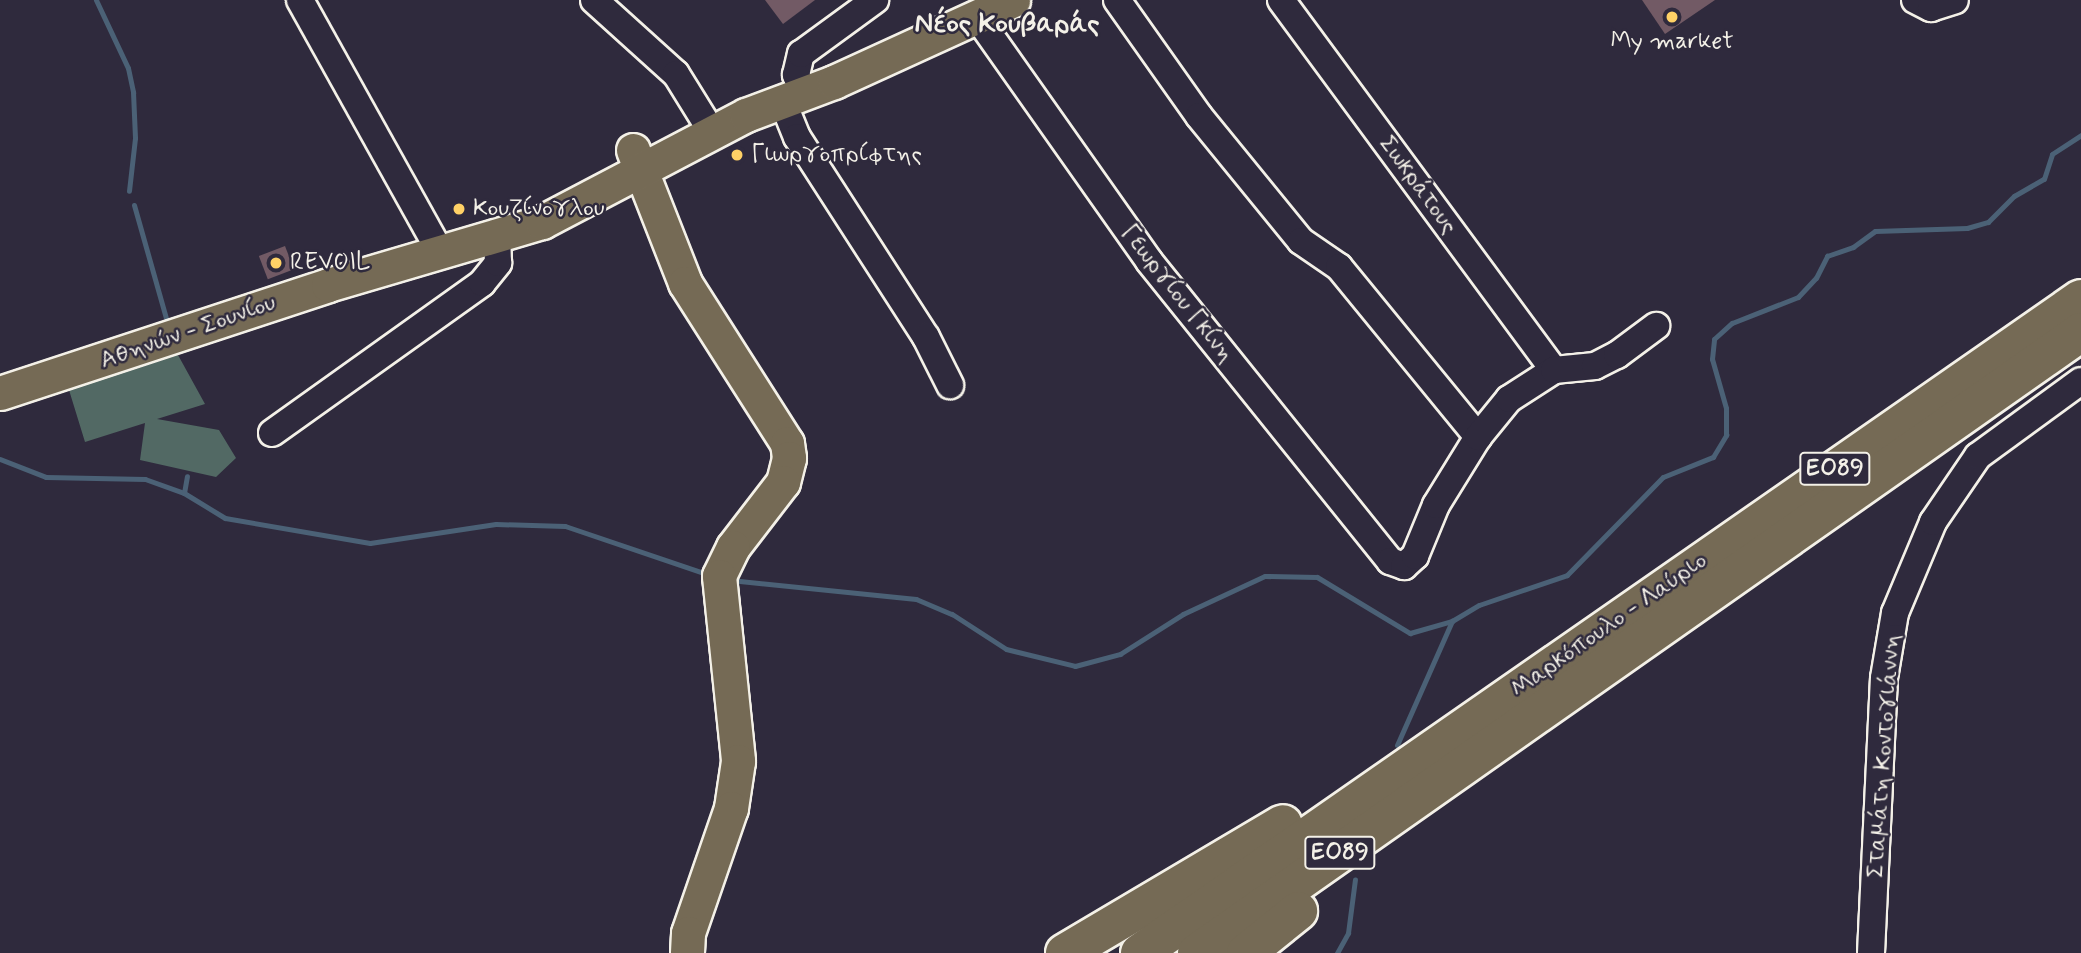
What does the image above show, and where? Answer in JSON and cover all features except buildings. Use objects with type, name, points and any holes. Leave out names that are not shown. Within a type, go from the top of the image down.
[{"type":"highway","name":"Μαρκόπουλο - Λαύριο","points":[[1140,953],[1396,772],[2081,299]]},
{"type":"highway","name":"Μαρκόπουλο - Λαύριο","points":[[1197,953],[2081,332]]},
{"type":"highway","points":[[1246,953],[1460,782],[1482,753]]},
{"type":"highway","points":[[1065,953],[1320,802],[1396,772]]},
{"type":"main road","name":"Αθηνών - Σουνίου","points":[[0,393],[316,289],[542,222],[637,160],[708,123],[737,104],[807,92],[1013,0]]},
{"type":"main road","points":[[637,160],[685,283],[787,443],[783,482],[720,579],[738,761],[731,807],[688,933],[687,953]]},
{"type":"street","points":[[300,0],[441,253]]},
{"type":"street","points":[[594,0],[676,74],[708,123]]},
{"type":"street","points":[[875,0],[807,46],[797,62],[796,75],[807,92],[789,124],[926,337],[950,385]]},
{"type":"street","points":[[1117,0],[1199,116],[1301,241],[1339,267],[1478,437],[1509,399],[1554,370],[1595,366],[1656,326]]},
{"type":"street","name":"Σωκράτους","points":[[1281,0],[1554,370]]},
{"type":"street","points":[[1915,0],[1931,8],[1955,0]]},
{"type":"street","name":"Γεωργίου Γκίνη","points":[[977,17],[1149,261],[1390,561],[1404,566],[1415,556],[1436,505],[1478,437]]},
{"type":"street","points":[[272,433],[482,283],[498,262],[497,235]]},
{"type":"street","name":"Σταμάτη Κοντογιάννη","points":[[1871,953],[1884,678],[1895,613],[1933,522],[1978,456],[2081,380]]},
{"type":"green space","points":[[178,355],[205,404],[157,419],[219,430],[236,458],[216,477],[140,460],[145,423],[85,442],[69,390]]},
{"type":"waterway","points":[[96,0],[128,68],[133,92],[135,138],[129,191]]},
{"type":"waterway","points":[[1397,745],[1452,621],[1479,605],[1567,575],[1663,477],[1713,457],[1726,435],[1726,408],[1712,359],[1714,339],[1732,323],[1798,297],[1816,278],[1827,256],[1853,247],[1875,231],[1967,228],[1988,222],[2014,196],[2044,179],[2052,154],[2081,135]]},
{"type":"waterway","points":[[134,205],[166,318]]},
{"type":"waterway","points":[[0,459],[46,477],[145,479],[184,493],[225,518],[370,543],[496,524],[565,526],[707,574]]},
{"type":"waterway","points":[[184,493],[187,476]]},
{"type":"waterway","points":[[730,580],[916,599],[952,614],[1006,649],[1075,666],[1120,654],[1183,614],[1265,576],[1317,577],[1410,633],[1452,621]]},
{"type":"waterway","points":[[1337,953],[1348,933],[1355,879]]},
{"type":"place","name":"My market","points":[[1672,17]]},
{"type":"place","name":"Γιωργοπρίφτης","points":[[737,155]]},
{"type":"place","name":"Κουζίνογλου","points":[[459,209]]},
{"type":"place","name":"REVOIL","points":[[276,263]]},
{"type":"district","name":"Νέος Κουβαράς","points":[[1007,25]]}]
